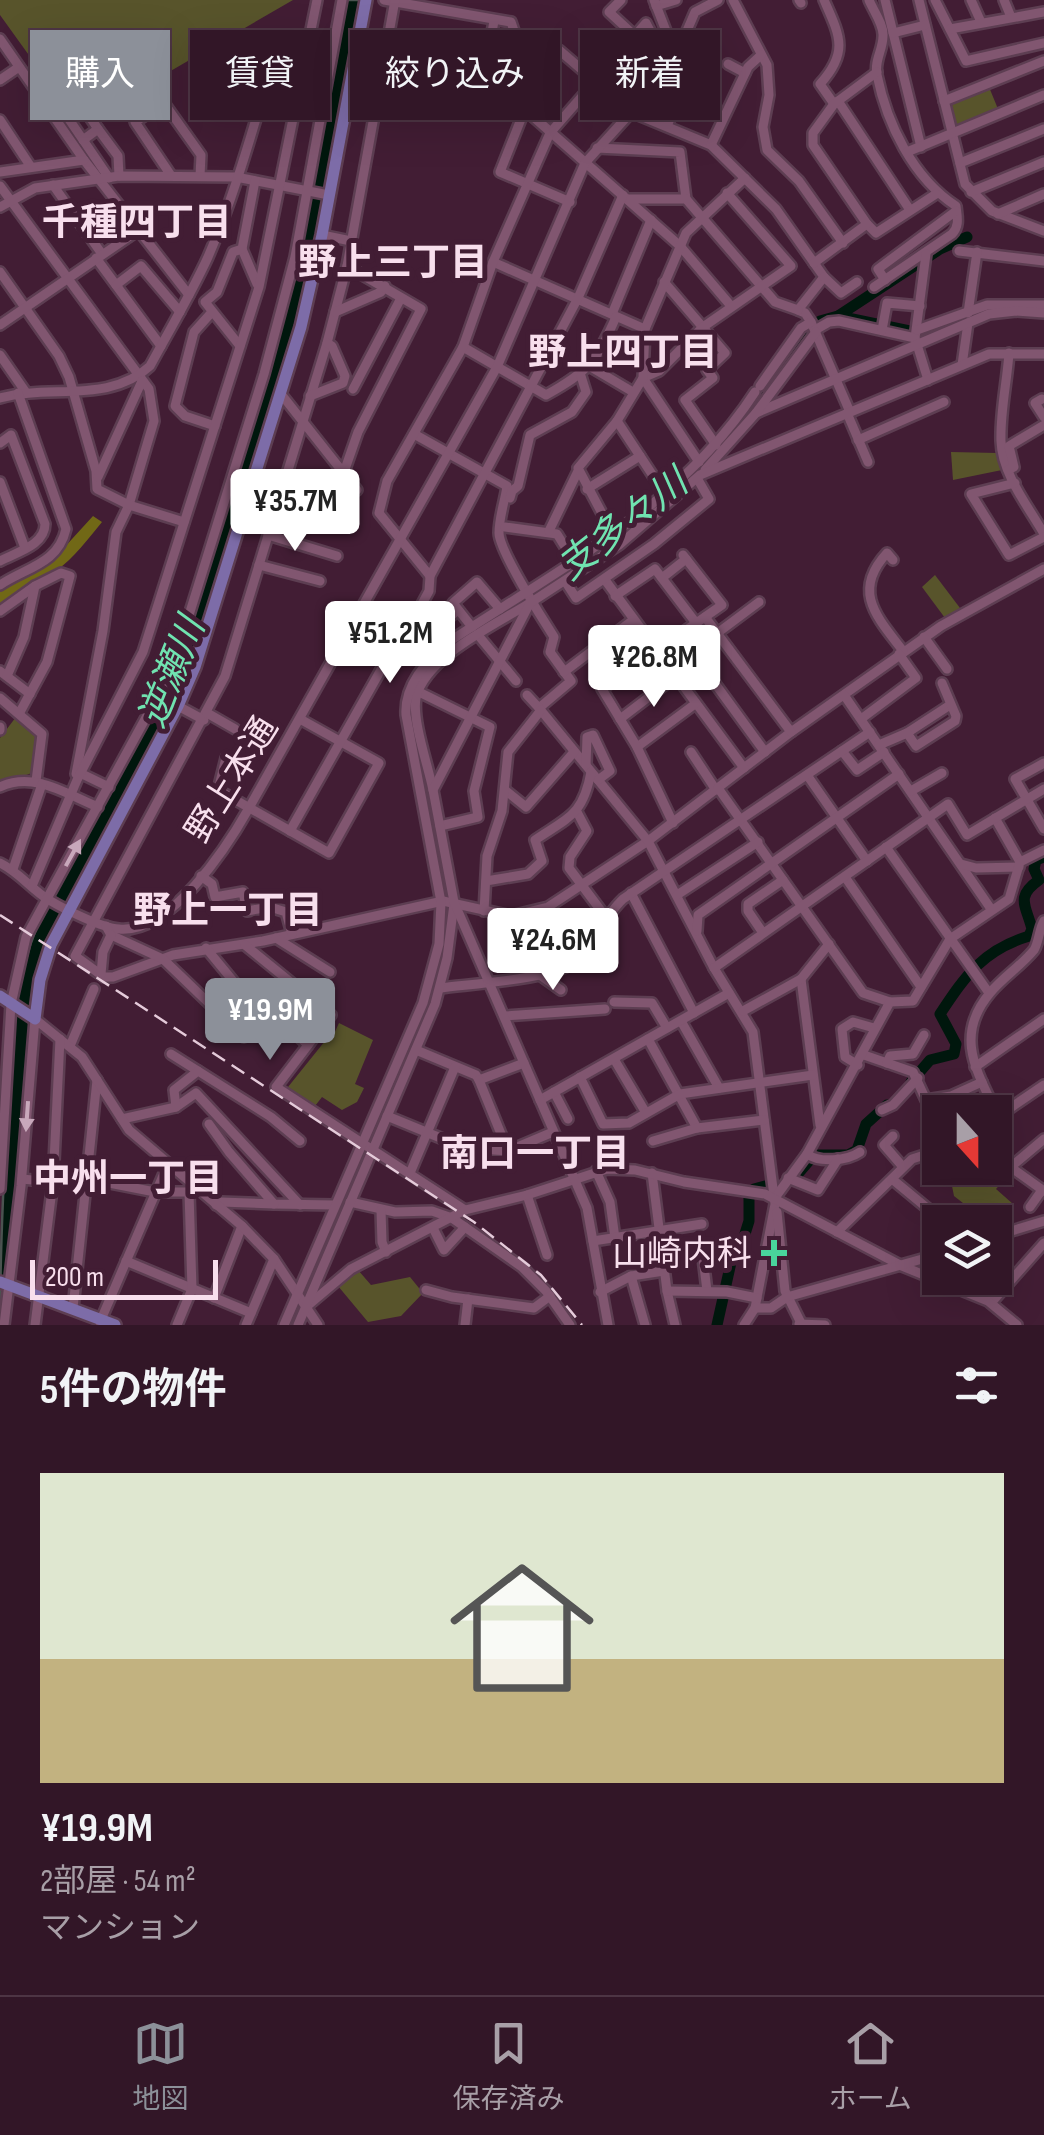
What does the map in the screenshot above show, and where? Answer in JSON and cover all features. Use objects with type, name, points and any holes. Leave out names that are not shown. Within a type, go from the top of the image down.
[{"type":"main road","points":[[0,996],[32,1018],[44,963],[68,908],[178,706],[202,645],[282,394],[322,235],[366,0]]},
{"type":"main road","points":[[6,1283],[115,1325]]},
{"type":"street","points":[[311,30],[317,0]]},
{"type":"street","points":[[0,1186],[13,1005],[26,937],[161,690],[184,628],[264,374],[295,257],[342,0]]},
{"type":"street","points":[[384,0],[511,22],[514,30]]},
{"type":"street","points":[[621,0],[609,12],[628,30]]},
{"type":"street","points":[[666,30],[655,3],[676,0]]},
{"type":"street","points":[[691,0],[695,12]]},
{"type":"street","points":[[687,30],[695,12],[718,0]]},
{"type":"street","points":[[734,0],[769,77],[763,140],[776,161],[808,192],[843,243]]},
{"type":"street","points":[[824,0],[840,41],[835,68],[820,84],[910,210]]},
{"type":"street","points":[[869,0],[884,35],[876,72],[891,119],[920,175],[936,194],[956,206],[955,230],[874,287]]},
{"type":"street","points":[[885,0],[921,147]]},
{"type":"street","points":[[918,0],[965,184],[998,214],[1042,229]]},
{"type":"street","points":[[936,0],[966,60],[1044,43]]},
{"type":"street","points":[[971,0],[981,22]]},
{"type":"street","points":[[1004,0],[1011,17]]},
{"type":"street","points":[[950,29],[1044,12],[1039,0]]},
{"type":"street","points":[[390,30],[395,1]]},
{"type":"street","points":[[492,30],[494,20]]},
{"type":"street","points":[[893,32],[925,24]]},
{"type":"street","points":[[0,39],[84,160],[110,178]]},
{"type":"street","points":[[560,51],[580,68]]},
{"type":"street","points":[[712,145],[745,73],[761,55]]},
{"type":"street","points":[[944,101],[1044,61]]},
{"type":"street","points":[[728,64],[745,73]]},
{"type":"street","points":[[0,80],[19,67]]},
{"type":"street","points":[[876,72],[836,103],[813,133],[814,145],[876,233],[936,194]]},
{"type":"street","points":[[907,152],[1044,96]]},
{"type":"street","points":[[430,576],[379,513],[387,481],[463,348],[493,262],[550,133],[580,97]]},
{"type":"street","points":[[170,174],[135,122],[164,102],[201,154],[200,176]]},
{"type":"street","points":[[0,120],[31,167]]},
{"type":"street","points":[[69,120],[140,229],[190,295]]},
{"type":"street","points":[[92,120],[118,156],[110,178]]},
{"type":"street","points":[[97,479],[141,378],[210,253],[256,120]]},
{"type":"street","points":[[32,886],[78,777],[143,652],[258,287],[293,120]]},
{"type":"street","points":[[373,120],[347,266],[327,343],[225,676],[75,956],[100,974],[113,977],[206,948],[245,945],[448,901],[511,916],[548,907],[673,824],[791,732],[924,637],[1044,569]]},
{"type":"street","points":[[521,120],[500,172],[570,202]]},
{"type":"street","points":[[536,120],[680,246],[732,306]]},
{"type":"street","name":"野上本通","points":[[109,930],[127,929],[157,919],[176,904],[250,808],[497,368],[586,163],[624,120]]},
{"type":"street","points":[[652,120],[712,145],[772,205],[824,277],[841,293],[857,282]]},
{"type":"street","points":[[667,126],[670,120]]},
{"type":"street","points":[[83,140],[98,129]]},
{"type":"street","points":[[960,163],[1044,129]]},
{"type":"street","points":[[598,148],[680,152],[686,199],[774,302],[805,313],[836,376],[868,462]]},
{"type":"street","points":[[0,172],[84,160]]},
{"type":"street","points":[[970,192],[1044,162]]},
{"type":"street","points":[[0,207],[35,188],[170,174],[236,177],[329,195]]},
{"type":"street","points":[[699,462],[643,378],[645,329],[686,233],[744,178]]},
{"type":"street","points":[[255,181],[242,250],[258,287]]},
{"type":"street","points":[[0,186],[149,389],[154,421],[129,505],[116,532],[78,777]]},
{"type":"street","points":[[53,186],[161,346]]},
{"type":"street","points":[[728,193],[791,266]]},
{"type":"street","points":[[998,214],[1044,194]]},
{"type":"street","points":[[626,197],[686,199]]},
{"type":"street","points":[[350,629],[404,657],[410,626],[429,591],[430,576],[532,388],[626,197]]},
{"type":"street","points":[[885,280],[878,268],[956,212]]},
{"type":"street","points":[[463,348],[546,396],[581,376],[614,316],[651,220]]},
{"type":"street","points":[[549,531],[584,457],[618,421],[643,378],[659,371],[703,327],[732,306],[791,266],[843,243],[868,224]]},
{"type":"street","points":[[0,325],[140,229]]},
{"type":"street","points":[[322,235],[351,241]]},
{"type":"street","points":[[240,346],[204,302],[217,292],[233,252],[242,250]]},
{"type":"street","points":[[959,251],[1044,261]]},
{"type":"street","points":[[962,365],[977,252]]},
{"type":"street","points":[[926,254],[915,338],[928,380]]},
{"type":"street","points":[[493,262],[645,329]]},
{"type":"street","points":[[116,284],[141,266],[180,312]]},
{"type":"street","points":[[344,472],[373,402],[421,310],[347,266]]},
{"type":"street","points":[[0,272],[59,356],[73,390],[97,490],[129,505],[184,522]]},
{"type":"street","points":[[798,310],[824,277]]},
{"type":"street","points":[[664,282],[725,353],[707,370],[713,378],[685,400],[716,445]]},
{"type":"street","points":[[335,312],[381,292],[385,286]]},
{"type":"street","points":[[353,388],[401,298]]},
{"type":"street","points":[[882,330],[888,302],[920,306]]},
{"type":"street","points":[[756,412],[997,304],[1044,305]]},
{"type":"street","points":[[212,312],[194,332],[175,406],[185,416],[215,426]]},
{"type":"street","points":[[968,318],[1044,313]]},
{"type":"street","points":[[608,1325],[586,1208],[490,981],[448,901],[405,705],[411,686],[430,659],[448,644],[530,597],[575,562],[616,539],[699,462],[716,445],[802,328],[839,321],[915,338]]},
{"type":"street","points":[[284,1325],[334,1205],[387,1116],[441,988],[448,901],[440,826],[416,716],[419,692],[442,660],[500,609],[565,581],[698,476],[756,412],[813,327]]},
{"type":"street","points":[[327,343],[345,374],[342,383]]},
{"type":"street","points":[[644,353],[659,371]]},
{"type":"street","points":[[1009,353],[1000,440],[1014,483],[1044,535],[1009,555],[971,494],[1014,483]]},
{"type":"street","points":[[698,476],[989,354],[1044,354]]},
{"type":"street","points":[[0,355],[21,392],[66,528],[63,542],[48,560],[4,582],[0,563],[40,540],[45,532],[12,435],[0,442]]},
{"type":"street","points":[[589,366],[633,392]]},
{"type":"street","points":[[502,530],[530,436],[576,408],[586,392],[581,376]]},
{"type":"street","points":[[0,398],[21,392],[109,390],[141,378]]},
{"type":"street","points":[[310,396],[342,383],[373,402]]},
{"type":"street","points":[[282,394],[357,490]]},
{"type":"street","points":[[1008,470],[1014,467],[1009,446],[1017,434],[1044,421],[1035,403],[1042,398]]},
{"type":"street","points":[[858,440],[944,402]]},
{"type":"street","points":[[618,421],[665,494]]},
{"type":"street","points":[[414,434],[507,486],[504,551],[554,637],[550,652],[571,682],[540,709],[508,752],[498,828],[487,856],[484,910]]},
{"type":"street","points":[[587,489],[640,456]]},
{"type":"street","points":[[26,475],[46,467]]},
{"type":"street","points":[[578,471],[616,539]]},
{"type":"street","points":[[565,581],[576,598],[708,499],[698,476]]},
{"type":"street","points":[[0,482],[24,548]]},
{"type":"street","points":[[502,530],[557,534],[575,562]]},
{"type":"street","points":[[268,536],[337,556]]},
{"type":"street","points":[[860,719],[916,678],[872,610],[869,594],[876,565],[887,554],[893,560]]},
{"type":"street","points":[[662,578],[685,557],[722,604],[602,689],[637,747],[673,824]]},
{"type":"street","points":[[259,564],[320,581]]},
{"type":"street","points":[[616,596],[655,569],[700,620],[718,634],[791,732]]},
{"type":"street","points":[[0,611],[35,586],[61,573],[70,576],[47,662],[20,712]]},
{"type":"street","points":[[605,580],[744,768]]},
{"type":"street","points":[[500,609],[477,582],[453,603],[516,681]]},
{"type":"street","points":[[30,694],[3,674],[24,637],[35,586]]},
{"type":"street","points":[[433,790],[530,597]]},
{"type":"street","points":[[759,602],[692,652],[766,752]]},
{"type":"street","points":[[448,644],[436,629],[458,610]]},
{"type":"street","points":[[564,672],[633,620]]},
{"type":"street","points":[[924,637],[947,668]]},
{"type":"street","points":[[290,831],[391,652]]},
{"type":"street","points":[[620,719],[675,677]]},
{"type":"street","points":[[907,733],[916,746],[955,720],[942,683]]},
{"type":"street","points":[[419,692],[490,727],[474,791],[478,818],[440,826]]},
{"type":"street","points":[[527,694],[648,841],[714,968],[753,1032],[788,1298],[800,1324],[825,1325]]},
{"type":"street","points":[[844,695],[991,909]]},
{"type":"street","points":[[0,698],[42,734],[39,782],[13,869]]},
{"type":"street","points":[[637,747],[695,704]]},
{"type":"street","points":[[842,751],[857,770],[881,748],[950,705]]},
{"type":"street","points":[[178,706],[234,729]]},
{"type":"street","points":[[226,758],[218,790],[329,852],[379,763],[300,718]]},
{"type":"street","points":[[441,988],[562,969],[577,960],[605,916],[631,893],[870,732]]},
{"type":"street","points":[[505,790],[526,807],[574,752]]},
{"type":"street","points":[[690,752],[742,818],[863,993],[890,1002],[913,1001],[950,939],[1008,898],[1019,865],[995,818]]},
{"type":"street","points":[[1044,763],[1016,780],[1044,830]]},
{"type":"street","points":[[486,881],[528,874],[542,861],[535,840],[577,812],[592,772]]},
{"type":"street","points":[[911,791],[942,772]]},
{"type":"street","points":[[807,774],[867,861]]},
{"type":"street","points":[[697,931],[698,915],[899,774]]},
{"type":"street","points":[[78,777],[109,787]]},
{"type":"street","points":[[0,787],[14,780],[39,782],[98,808]]},
{"type":"street","points":[[714,968],[948,804],[968,835],[1044,790]]},
{"type":"street","points":[[577,812],[587,831],[568,862],[605,916]]},
{"type":"street","points":[[677,896],[758,842]]},
{"type":"street","points":[[886,848],[989,994]]},
{"type":"street","points":[[961,864],[976,868],[1019,865],[1044,850]]},
{"type":"street","points":[[0,862],[49,900],[163,959],[244,1037],[262,1016],[206,948]]},
{"type":"street","points":[[201,876],[212,884],[216,898],[243,892],[248,911],[270,907],[286,912],[292,934]]},
{"type":"street","points":[[845,877],[921,987]]},
{"type":"street","points":[[763,933],[748,911],[748,904],[783,880]]},
{"type":"street","points":[[631,893],[694,1013]]},
{"type":"street","points":[[298,1325],[350,1202],[367,1146],[423,1002],[448,901]]},
{"type":"street","points":[[987,1095],[970,1056],[970,1036],[989,994],[1035,948],[1044,921]]},
{"type":"street","points":[[100,974],[109,930]]},
{"type":"street","points":[[276,938],[330,972]]},
{"type":"street","points":[[743,1011],[800,979],[829,944]]},
{"type":"street","points":[[245,945],[331,1016],[276,1087],[465,1210]]},
{"type":"street","points":[[1035,948],[1043,957]]},
{"type":"street","points":[[540,975],[562,990]]},
{"type":"street","points":[[208,1000],[232,979]]},
{"type":"street","points":[[800,979],[820,1127]]},
{"type":"street","points":[[70,1046],[94,989]]},
{"type":"street","points":[[540,1100],[729,993]]},
{"type":"street","points":[[749,1323],[775,1202],[788,1178],[809,1156],[820,1127],[858,1066],[890,1002]]},
{"type":"street","points":[[505,1016],[652,1003],[667,1028]]},
{"type":"street","points":[[32,1018],[82,1058],[128,1130],[191,1189],[242,1226],[274,1259],[318,1325]]},
{"type":"street","points":[[4,1325],[6,1283],[22,1179],[32,1018]]},
{"type":"street","points":[[974,1067],[1044,1019]]},
{"type":"street","points":[[681,1020],[720,1088]]},
{"type":"street","points":[[858,1066],[845,1057],[842,1029],[852,1022],[874,1028]]},
{"type":"street","points":[[287,1026],[308,1045]]},
{"type":"street","points":[[887,1064],[890,1056],[914,1054],[924,1035]]},
{"type":"street","points":[[35,1325],[53,1177],[60,1039]]},
{"type":"street","points":[[648,1039],[698,1128]]},
{"type":"street","points":[[416,1050],[476,1075],[508,1151]]},
{"type":"street","points":[[170,1054],[272,1117],[300,1141]]},
{"type":"street","points":[[864,1055],[916,1075],[926,1100],[951,1096],[982,1082]]},
{"type":"street","points":[[614,1059],[646,1113]]},
{"type":"street","points":[[479,1080],[524,1063]]},
{"type":"street","points":[[410,1173],[456,1067]]},
{"type":"street","points":[[176,1107],[174,1090],[198,1071]]},
{"type":"street","points":[[882,1110],[893,1105],[916,1075]]},
{"type":"street","points":[[580,1077],[603,1124],[629,1123],[680,1094],[813,1076]]},
{"type":"street","points":[[73,1308],[96,1080]]},
{"type":"street","points":[[1012,1106],[1044,1085]]},
{"type":"street","points":[[554,1092],[568,1120]]},
{"type":"street","points":[[122,1119],[176,1107],[196,1093],[300,1205]]},
{"type":"street","points":[[387,1116],[465,1148],[508,1151],[553,1132]]},
{"type":"street","points":[[654,1142],[698,1128],[764,1120]]},
{"type":"street","points":[[210,1124],[274,1204]]},
{"type":"street","points":[[894,1136],[884,1145],[903,1167]]},
{"type":"street","points":[[1030,1207],[1043,1190],[1012,1166],[1044,1139]]},
{"type":"street","points":[[809,1156],[851,1158],[860,1152]]},
{"type":"street","points":[[837,1232],[903,1167],[922,1154]]},
{"type":"street","points":[[244,1169],[255,1156]]},
{"type":"street","points":[[788,1178],[818,1190],[838,1158]]},
{"type":"street","points":[[100,1322],[168,1164]]},
{"type":"street","points":[[305,1305],[351,1269],[465,1210],[527,1195],[607,1168],[765,1194],[902,1266],[991,1303],[1017,1325]]},
{"type":"street","points":[[596,1172],[610,1202],[615,1238]]},
{"type":"street","points":[[652,1173],[675,1325]]},
{"type":"street","points":[[22,1179],[85,1178],[154,1192],[191,1189]]},
{"type":"street","points":[[892,1179],[923,1205]]},
{"type":"street","points":[[177,1325],[192,1289],[191,1189]]},
{"type":"street","points":[[527,1195],[547,1256]]},
{"type":"street","points":[[350,1202],[381,1210],[432,1211],[452,1218],[514,1260],[550,1296],[570,1325]]},
{"type":"street","points":[[216,1204],[334,1205]]},
{"type":"street","points":[[381,1210],[386,1252]]},
{"type":"street","points":[[1012,1231],[1044,1221]]},
{"type":"street","points":[[593,1241],[702,1224]]},
{"type":"street","points":[[214,1298],[242,1226]]},
{"type":"street","points":[[433,1228],[444,1250],[466,1227]]},
{"type":"street","points":[[991,1303],[1044,1243]]},
{"type":"street","points":[[703,1258],[707,1291]]},
{"type":"street","points":[[246,1325],[274,1259]]},
{"type":"street","points":[[667,1291],[707,1291],[771,1308],[788,1298],[922,1260]]},
{"type":"street","points":[[126,1261],[251,1313]]},
{"type":"street","points":[[600,1292],[631,1276],[664,1270]]},
{"type":"street","points":[[631,1276],[645,1325]]},
{"type":"street","points":[[426,1290],[534,1308],[550,1296]]},
{"type":"street","points":[[465,1325],[468,1299]]},
{"type":"shaded area","points":[[0,0],[293,0],[241,30],[190,30],[190,60],[170,71],[170,30],[30,30],[30,57],[0,15]]},
{"type":"shaded area","points":[[989,87],[998,109],[960,126],[954,122],[950,103]]},
{"type":"shaded area","points":[[951,452],[997,453],[1002,470],[953,480]]},
{"type":"shaded area","points":[[93,516],[102,522],[69,560],[0,607],[0,590],[51,562]]},
{"type":"shaded area","points":[[935,575],[960,608],[945,618],[922,587]]},
{"type":"shaded area","points":[[16,717],[37,734],[32,773],[0,784],[0,738]]},
{"type":"shaded area","points":[[339,1023],[373,1040],[355,1084],[364,1088],[357,1102],[342,1110],[322,1097],[315,1106],[288,1087],[333,1036]]},
{"type":"shaded area","points":[[952,1185],[1000,1185],[996,1189],[1013,1204],[966,1205],[954,1196]]},
{"type":"shaded area","points":[[358,1270],[371,1285],[410,1277],[423,1293],[401,1316],[368,1322],[338,1286]]},
{"type":"water","name":"逆瀬川","points":[[345,0],[361,0],[355,30],[350,30],[350,57],[300,317],[188,677],[52,937],[33,997],[24,1130],[0,1325],[10,1069],[14,1020],[29,948],[38,924],[157,701],[268,372],[320,120],[330,120],[330,72]]},
{"type":"waterway","points":[[838,316],[940,249],[967,237]]},
{"type":"waterway","name":"支多々川","points":[[695,470],[744,419],[805,333],[820,321],[838,316],[924,334],[991,308],[1004,307]]},
{"type":"waterway","name":"支多々川","points":[[478,629],[610,544],[660,503]]},
{"type":"waterway","name":"支多々川","points":[[380,1114],[425,1011],[446,929],[445,877],[411,703]]},
{"type":"waterway","points":[[911,1082],[930,1060],[954,1054],[956,1044],[940,1014],[967,976],[999,949],[1029,936],[1032,929],[1025,897],[1039,880],[1034,869],[1036,860],[1044,857]]},
{"type":"waterway","points":[[793,1176],[814,1155],[848,1155],[857,1150],[866,1124],[887,1105]]},
{"type":"waterway","name":"支多々川","points":[[291,1325],[349,1186]]},
{"type":"waterway","points":[[717,1325],[734,1249],[744,1237],[749,1221],[749,1196],[754,1189],[765,1186]]},
{"type":"railway","points":[[0,915],[474,1222],[541,1275],[582,1325]]},
{"type":"place","name":"山崎内科","points":[[774,1253]]},
{"type":"district","name":"千種四丁目","points":[[137,222]]},
{"type":"district","name":"野上三丁目","points":[[393,262]]},
{"type":"district","name":"野上四丁目","points":[[623,352]]},
{"type":"district","name":"野上一丁目","points":[[228,910]]},
{"type":"district","name":"南口一丁目","points":[[535,1153]]},
{"type":"district","name":"中州一丁目","points":[[128,1178]]}]
